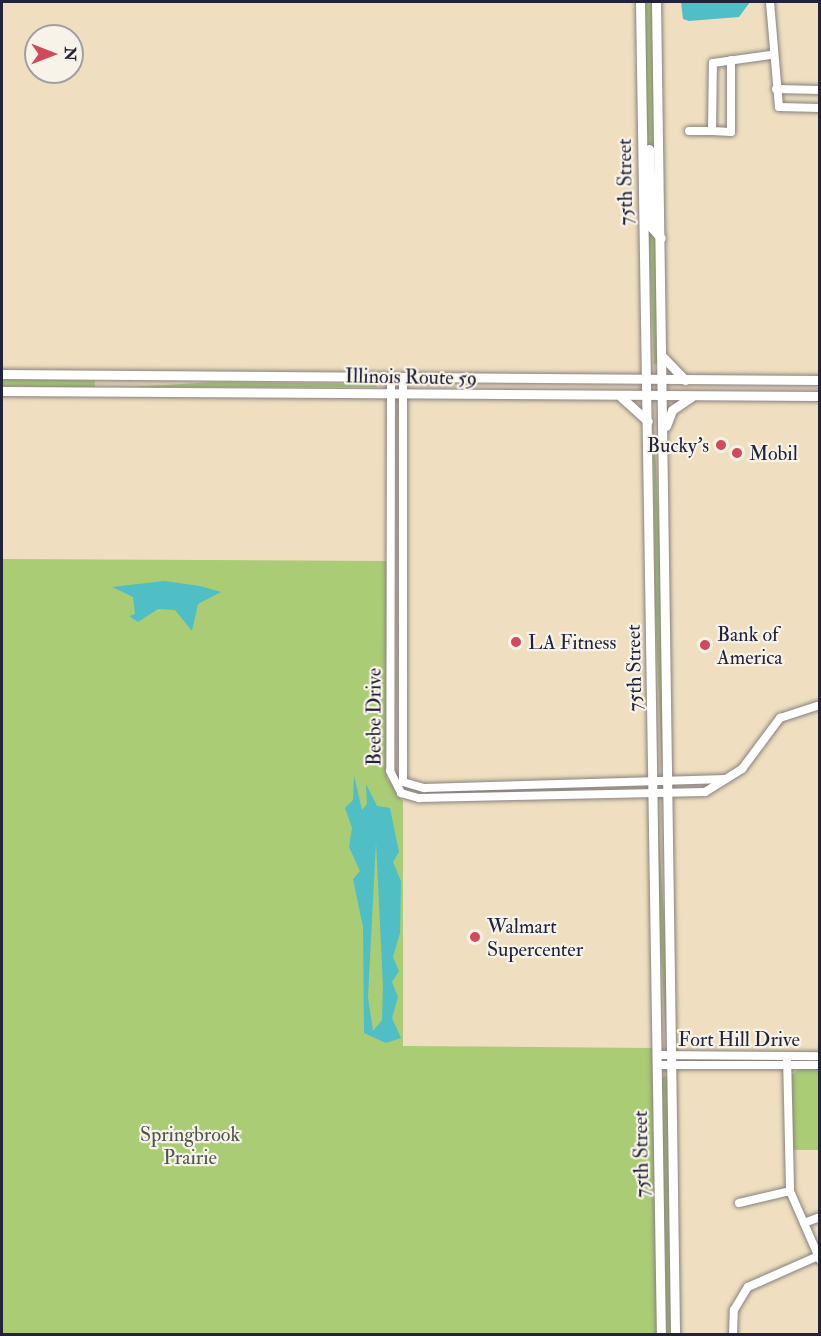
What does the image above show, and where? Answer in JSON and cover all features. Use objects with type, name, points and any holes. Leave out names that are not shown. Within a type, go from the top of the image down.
[{"type":"main road","name":"75th Street","points":[[640,2],[648,380],[661,1335]]},
{"type":"main road","name":"75th Street","points":[[656,2],[663,357],[675,1335]]},
{"type":"main road","points":[[642,130],[649,148],[651,228],[661,238]]},
{"type":"main road","points":[[663,357],[685,380]]},
{"type":"main road","name":"Illinois Route 59","points":[[2,374],[391,379],[819,380]]},
{"type":"main road","name":"Illinois Route 59","points":[[2,391],[402,396],[819,396]]},
{"type":"main road","points":[[618,396],[648,422]]},
{"type":"main road","points":[[664,431],[672,410],[692,396]]},
{"type":"street","points":[[770,2],[770,56],[779,107],[819,108]]},
{"type":"street","points":[[712,131],[713,63],[770,56]]},
{"type":"street","points":[[689,131],[731,132],[731,60]]},
{"type":"street","points":[[776,89],[819,90]]},
{"type":"street","name":"Beebe Drive","points":[[391,379],[390,771],[394,786],[416,798],[669,795],[705,792],[742,769],[780,719],[819,705]]},
{"type":"street","name":"Beebe Drive","points":[[403,379],[401,778],[415,788],[669,784],[726,780]]},
{"type":"street","name":"Fort Hill Drive","points":[[658,1060],[787,1060],[819,1056]]},
{"type":"street","points":[[733,1335],[735,1306],[748,1287],[819,1258],[790,1191],[787,1060]]},
{"type":"street","name":"Fort Hill Drive","points":[[787,1060],[819,1065]]},
{"type":"street","points":[[739,1203],[790,1191]]},
{"type":"street","points":[[804,1223],[819,1217]]},
{"type":"green space","points":[[643,2],[653,2],[654,229],[644,78]]},
{"type":"green space","points":[[648,217],[658,239],[658,364],[654,364]]},
{"type":"green space","points":[[2,379],[95,381],[95,388],[2,386]]},
{"type":"green space","points":[[215,382],[374,384],[378,387],[132,387]]},
{"type":"green space","points":[[653,410],[663,602],[662,769],[655,605]]},
{"type":"green space","name":"Springbrook Prairie","points":[[2,559],[387,561],[387,778],[403,801],[403,1046],[652,1048],[657,1334],[2,1334]]},
{"type":"green space","points":[[657,805],[667,964],[666,1037],[659,913]]},
{"type":"green space","points":[[799,1069],[819,1069],[819,1150],[793,1150],[792,1075]]},
{"type":"green space","points":[[665,1076],[668,1079],[672,1334],[665,1334],[661,1079]]},
{"type":"water","points":[[681,2],[750,2],[739,17],[689,21],[683,19]]},
{"type":"water","points":[[164,581],[200,586],[221,592],[198,604],[192,631],[175,610],[158,609],[138,622],[129,616],[135,614],[133,597],[112,587]]},
{"type":"water","points":[[354,775],[362,810],[367,804],[366,784],[377,806],[390,808],[399,852],[393,862],[401,881],[400,933],[393,957],[399,971],[392,982],[398,997],[392,1018],[401,1038],[386,1043],[364,1033],[363,927],[353,879],[360,871],[349,847],[352,828],[345,808],[353,800]],"holes":[[[376,842],[383,986],[382,1020],[373,1031],[368,997]]]},
{"type":"place","name":"Bucky's","points":[[721,445]]},
{"type":"place","name":"Mobil","points":[[737,453]]},
{"type":"place","name":"LA Fitness","points":[[516,642]]},
{"type":"place","name":"Bank of America","points":[[705,645]]},
{"type":"place","name":"Walmart Supercenter","points":[[475,937]]}]
